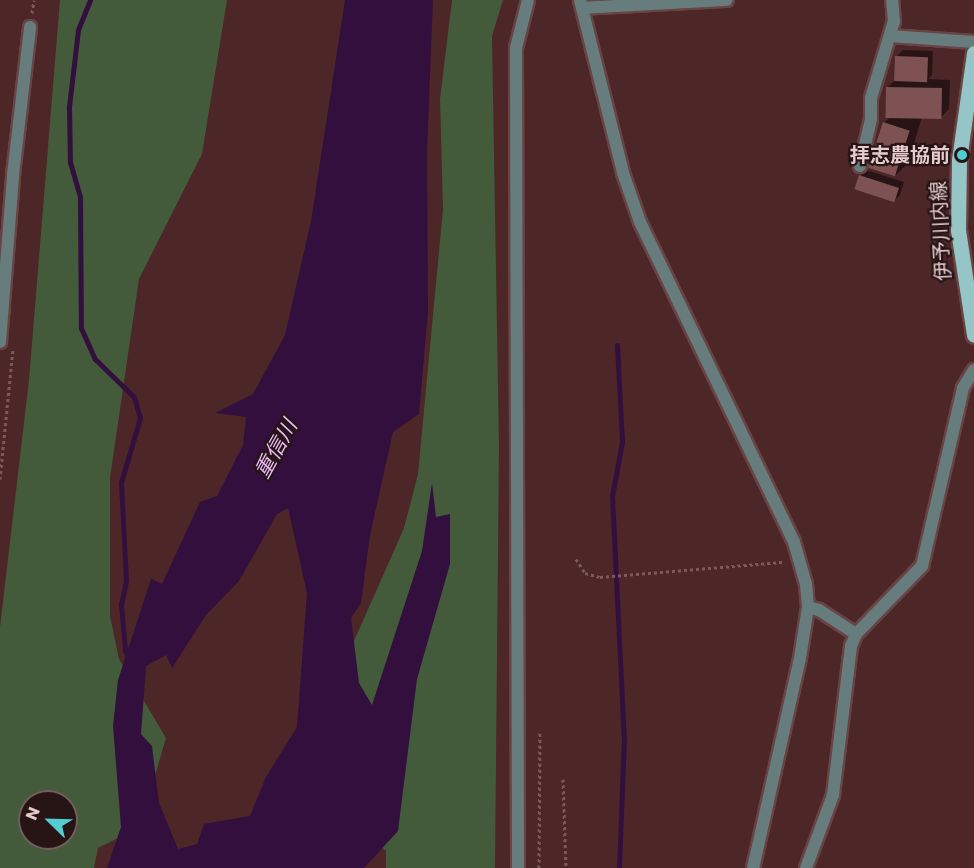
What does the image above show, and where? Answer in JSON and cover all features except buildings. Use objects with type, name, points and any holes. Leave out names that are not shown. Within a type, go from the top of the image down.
[{"type":"main road","name":"伊予川内線","points":[[974,53],[959,160],[958,230],[974,335]]},
{"type":"street","points":[[518,868],[516,48],[528,0]]},
{"type":"street","points":[[727,0],[581,4],[623,173],[640,222],[800,560],[808,607],[753,868]]},
{"type":"street","points":[[860,166],[871,119],[871,98],[894,21],[892,0]]},
{"type":"street","points":[[0,342],[13,175],[30,27]]},
{"type":"street","points":[[890,36],[974,42]]},
{"type":"street","points":[[806,868],[833,795],[849,655],[856,634],[922,566],[963,388],[974,370]]},
{"type":"street","points":[[808,607],[819,610],[856,634]]},
{"type":"path","points":[[576,559],[585,573],[611,576],[800,560]]},
{"type":"path","points":[[539,868],[540,731]]},
{"type":"path","points":[[563,779],[566,868]]},
{"type":"green space","points":[[60,0],[227,0],[202,154],[139,279],[110,478],[110,616],[119,659],[166,738],[140,827],[98,848],[94,868],[0,868],[0,627],[29,380]]},
{"type":"green space","points":[[452,0],[503,0],[492,36],[499,446],[495,868],[386,868],[386,851],[356,827],[331,693],[404,528],[418,474],[443,209],[440,99]]},
{"type":"water","name":"重信川","points":[[345,0],[433,0],[427,151],[428,312],[419,414],[393,432],[370,535],[361,603],[351,618],[359,683],[372,705],[422,551],[432,483],[436,517],[450,514],[450,564],[417,679],[398,831],[364,868],[107,868],[121,827],[113,726],[118,680],[151,579],[162,584],[200,502],[217,496],[243,445],[246,417],[215,413],[253,394],[285,335],[311,221]],"holes":[[[288,508],[307,593],[297,727],[266,777],[250,816],[204,824],[197,844],[178,849],[159,803],[152,746],[141,734],[146,666],[166,655],[172,668],[206,615],[239,581],[277,514]]]},
{"type":"waterway","points":[[90,0],[78,30],[69,107],[70,162],[80,198],[81,328],[95,359],[134,397],[140,418],[121,482],[126,581],[121,604],[125,650],[129,659]]},
{"type":"waterway","points":[[617,345],[622,442],[612,496],[624,738],[619,868]]},
{"type":"place","name":"拝志農協前","points":[[962,155]]}]
